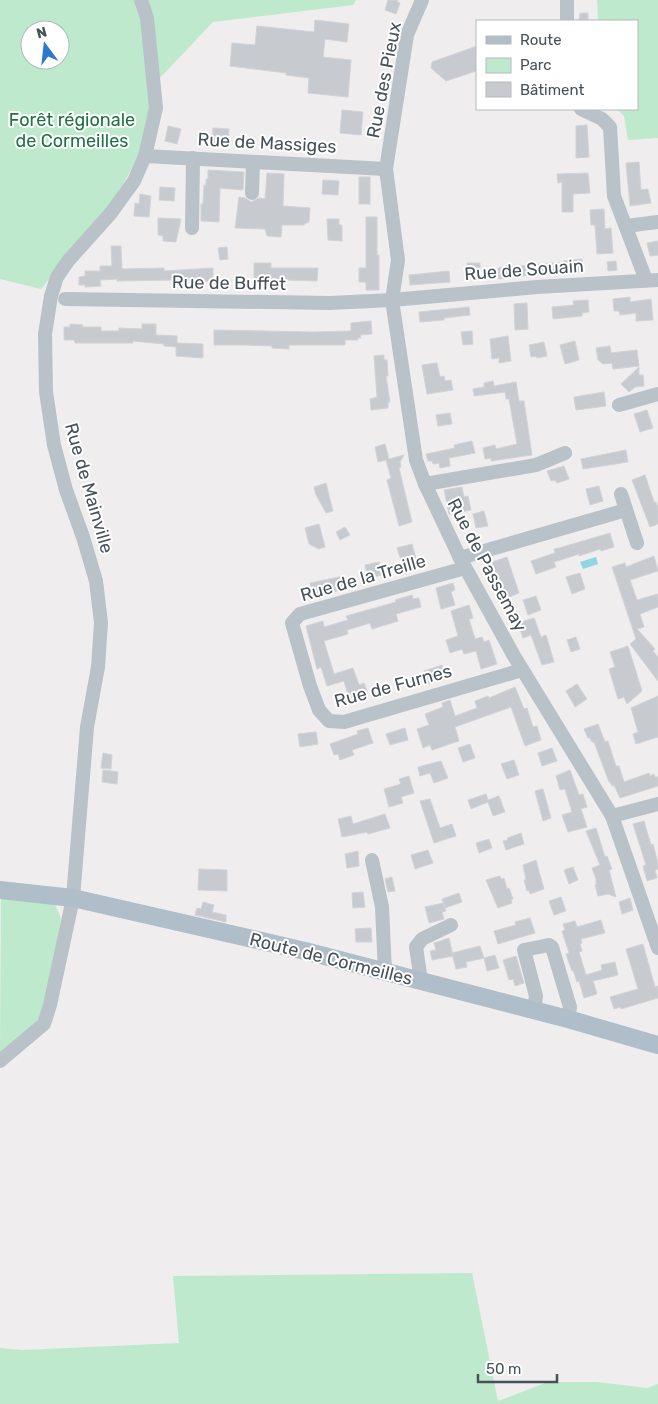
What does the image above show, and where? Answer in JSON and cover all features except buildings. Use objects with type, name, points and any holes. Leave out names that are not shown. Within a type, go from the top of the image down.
[{"type":"main road","name":"Route de Cormeilles","points":[[0,890],[73,898],[305,951],[658,1044]]},
{"type":"street","name":"Rue de Mainville","points":[[0,1061],[44,1024],[50,1005],[73,898],[87,727],[98,668],[101,623],[96,581],[66,490],[54,445],[46,392],[45,334],[51,296],[57,277],[68,261],[111,213],[134,181],[145,156],[156,108],[146,18],[141,0]]},
{"type":"street","name":"Rue des Pieux","points":[[386,168],[407,35],[422,0]]},
{"type":"street","points":[[566,20],[567,0]]},
{"type":"street","points":[[583,110],[602,119],[610,128],[614,196],[652,280]]},
{"type":"street","name":"Rue de Massiges","points":[[145,156],[386,168]]},
{"type":"street","points":[[192,228],[193,158]]},
{"type":"street","points":[[252,193],[253,162]]},
{"type":"street","name":"Rue de Passemay","points":[[386,168],[398,260],[392,300],[416,460],[425,484],[462,563],[522,670],[612,816],[658,948]]},
{"type":"street","points":[[626,226],[658,222]]},
{"type":"street","name":"Rue de Souain","points":[[392,300],[527,288],[652,280]]},
{"type":"street","name":"Rue de Buffet","points":[[65,299],[330,303],[392,300]]},
{"type":"street","points":[[619,405],[658,394]]},
{"type":"street","points":[[425,484],[536,465],[565,453]]},
{"type":"street","points":[[621,494],[637,543]]},
{"type":"street","points":[[462,563],[626,510]]},
{"type":"street","name":"Rue de la Treille","points":[[305,669],[292,624],[300,614],[462,563]]},
{"type":"street","name":"Rue de Furnes","points":[[305,669],[319,710],[329,721],[344,722],[522,670]]},
{"type":"street","points":[[612,816],[658,804]]},
{"type":"street","points":[[372,860],[382,907],[385,972]]},
{"type":"street","points":[[421,982],[416,947],[422,939],[451,924]]},
{"type":"street","points":[[534,1010],[536,996],[524,950],[549,945],[552,947],[570,1007],[568,1019]]},
{"type":"green space","name":"Forêt régionale de Cormeilles","points":[[0,0],[356,0],[353,5],[213,22],[158,80],[143,147],[113,203],[41,289],[0,279]]},
{"type":"green space","points":[[597,0],[658,0],[658,138],[628,140],[624,116],[618,110],[638,110],[638,20],[598,20]]},
{"type":"green space","points":[[1,895],[54,902],[61,918],[45,1015],[0,1053]]},
{"type":"green space","points":[[472,1273],[498,1401],[548,1382],[597,1382],[647,1388],[658,1384],[658,1404],[0,1404],[0,1348],[22,1350],[179,1343],[173,1276]]},
{"type":"water","points":[[596,557],[598,564],[583,569],[580,562]]}]
